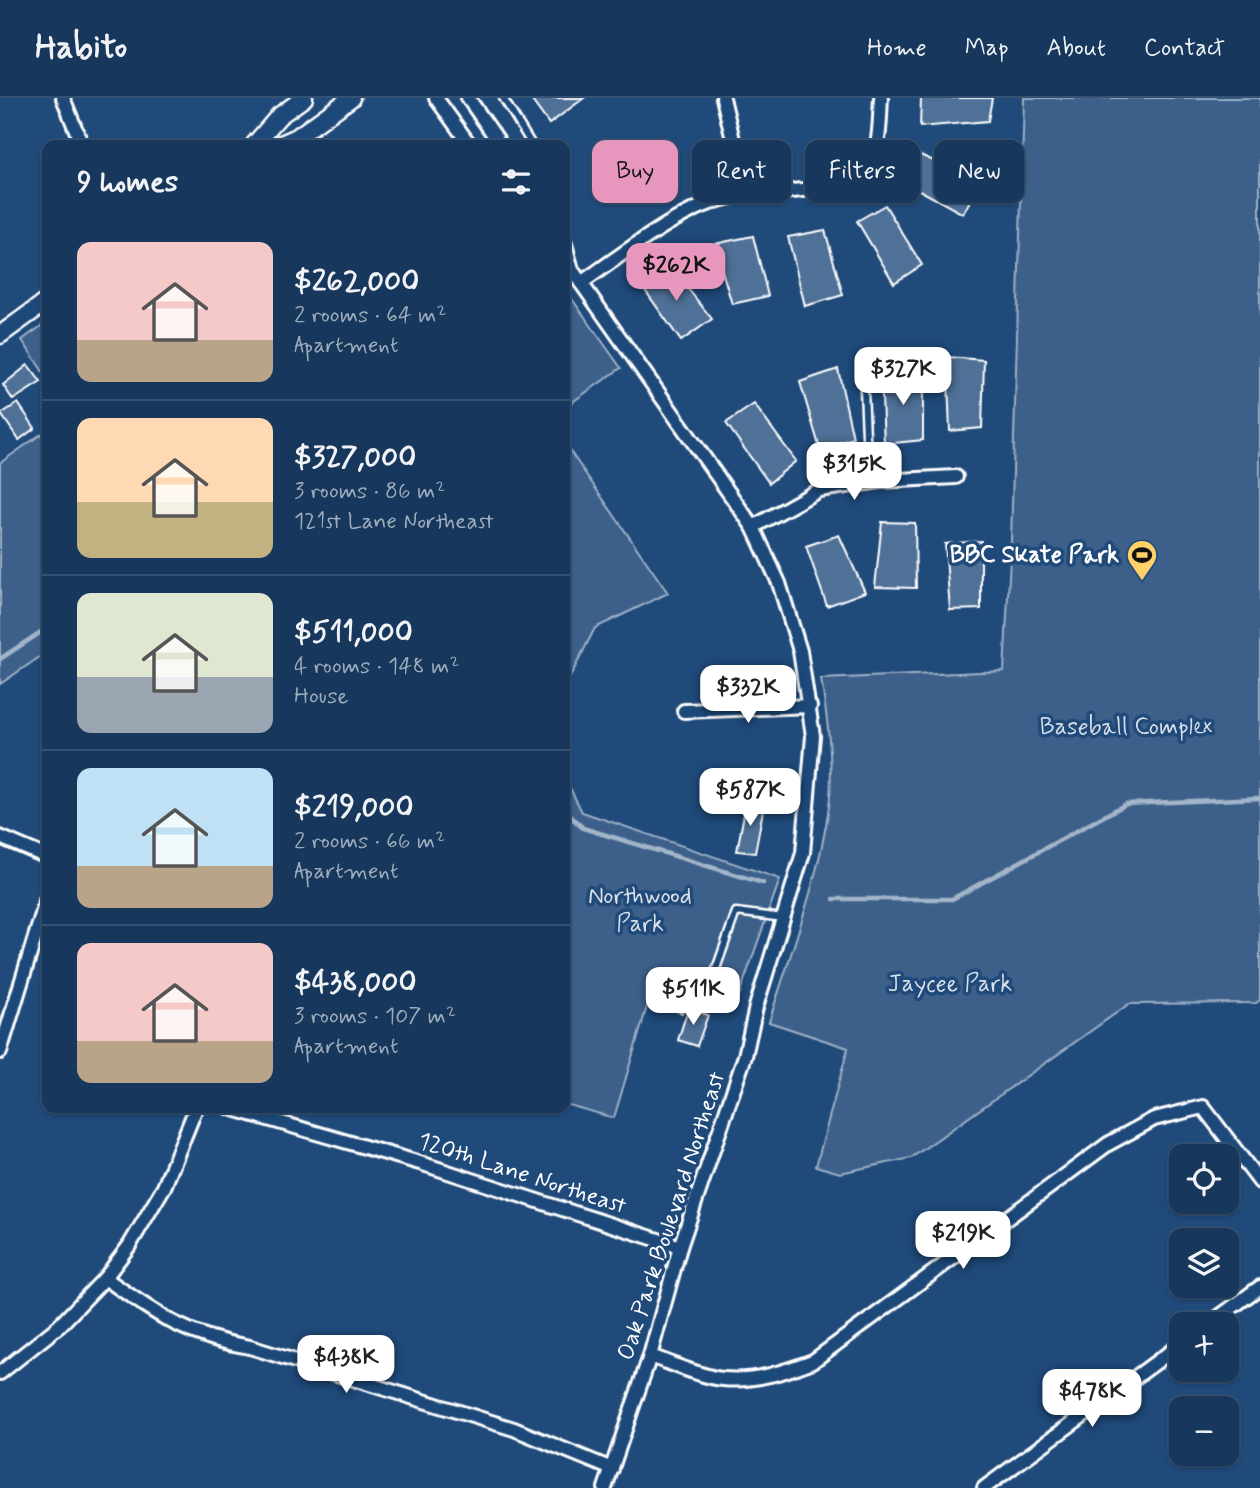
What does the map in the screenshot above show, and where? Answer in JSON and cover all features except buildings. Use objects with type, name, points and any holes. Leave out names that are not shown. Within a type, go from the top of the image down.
[{"type":"street","points":[[63,98],[80,140]]},
{"type":"street","points":[[258,140],[279,116],[304,98]]},
{"type":"street","points":[[290,140],[351,98]]},
{"type":"street","points":[[436,98],[466,140]]},
{"type":"street","points":[[468,98],[498,140]]},
{"type":"street","points":[[723,98],[733,140]]},
{"type":"street","points":[[791,190],[852,181],[863,173],[876,155],[880,98]]},
{"type":"street","points":[[581,284],[670,222],[693,210],[716,203]]},
{"type":"street","name":"Oak Park Boulevard Northeast","points":[[570,272],[753,527],[781,590],[800,651],[813,736],[803,853],[756,1007],[745,1056],[680,1247],[650,1356],[605,1488]]},
{"type":"street","points":[[0,335],[42,305]]},
{"type":"street","points":[[753,527],[819,490],[868,483],[956,477]]},
{"type":"street","points":[[684,711],[810,706]]},
{"type":"street","points":[[0,837],[42,855]]},
{"type":"street","points":[[0,1052],[42,914]]},
{"type":"street","points":[[650,1356],[720,1379],[749,1379],[774,1375],[813,1361],[1108,1144],[1154,1119],[1203,1107],[1260,1182]]},
{"type":"street","points":[[0,1373],[59,1326],[105,1278],[129,1246],[163,1187],[194,1113]]},
{"type":"street","name":"120th Lane Northeast","points":[[247,1113],[420,1163],[680,1247]]},
{"type":"street","points":[[105,1278],[150,1310],[191,1333],[218,1342],[250,1347],[514,1429],[612,1469]]},
{"type":"street","points":[[1226,1312],[1260,1287]]},
{"type":"street","points":[[984,1488],[1169,1353]]},
{"type":"lane","points":[[503,98],[529,140]]},
{"type":"lane","points":[[864,389],[868,483]]},
{"type":"lane","points":[[716,969],[736,912],[783,918]]},
{"type":"green space","name":"Baseball Complex","points":[[1024,98],[1260,98],[1260,1000],[1256,1003],[1129,1004],[911,1158],[840,1173],[816,1166],[848,1048],[769,1022],[811,888],[829,806],[830,759],[821,679],[1004,671],[1011,539],[1021,203],[1024,203]]},
{"type":"green space","points":[[570,296],[621,368],[570,404]]},
{"type":"green space","points":[[42,326],[42,370],[22,340]]},
{"type":"green space","points":[[42,434],[42,655],[0,684],[0,463]]},
{"type":"green space","points":[[570,451],[668,593],[595,628],[570,677]]},
{"type":"green space","name":"Northwood Park","points":[[570,788],[582,812],[780,879],[736,1004],[654,983],[614,1118],[570,1105]]},
{"type":"waterway","points":[[0,659],[42,631]]},
{"type":"waterway","points":[[834,899],[952,899],[1126,804],[1260,798]]},
{"type":"waterway","points":[[570,816],[583,828],[763,883]]},
{"type":"place","name":"BBC Skate Park","points":[[1142,582]]},
{"type":"park label","name":"Jaycee Park","points":[[950,984]]}]
